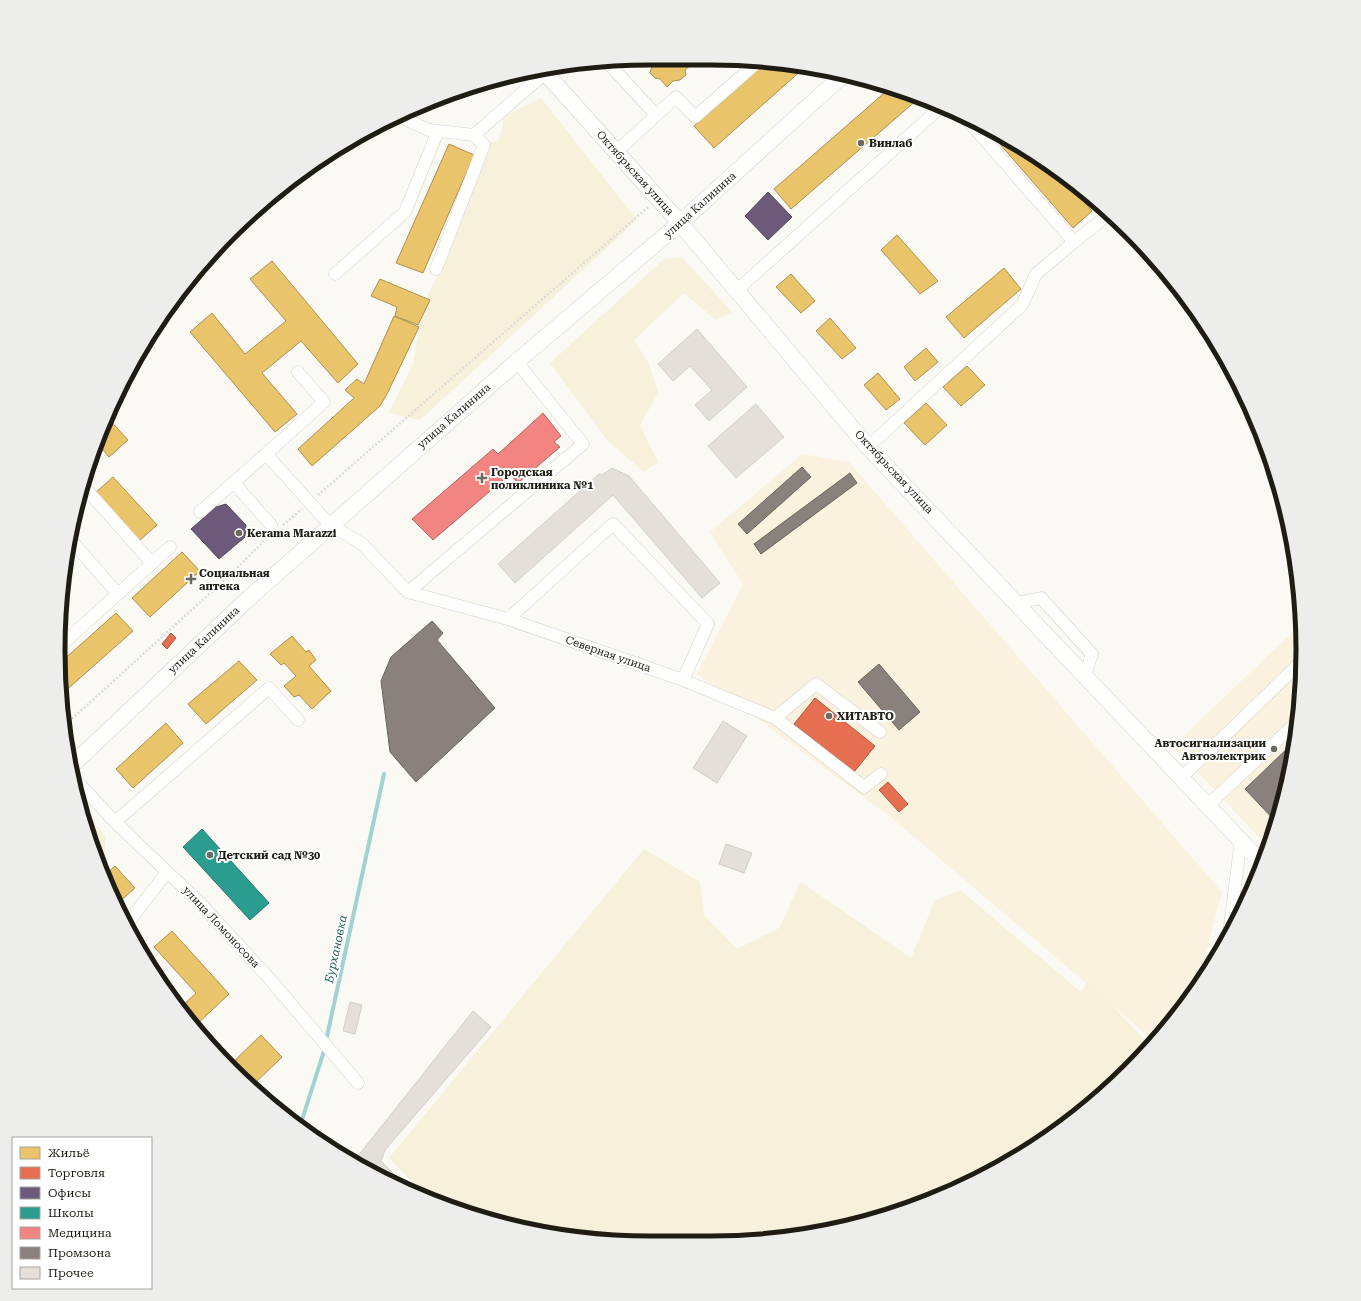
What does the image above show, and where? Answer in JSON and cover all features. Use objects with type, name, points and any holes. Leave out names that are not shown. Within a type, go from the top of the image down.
[{"type":"main road","name":"Октябрьская улица","points":[[546,74],[680,223],[868,447],[1085,674],[1258,858]]},
{"type":"main road","name":"улица Калинина","points":[[75,762],[249,598],[330,525],[517,362],[680,223],[838,79]]},
{"type":"street","points":[[611,66],[656,115]]},
{"type":"street","points":[[616,152],[676,97],[695,117],[753,66]]},
{"type":"street","points":[[474,135],[538,76]]},
{"type":"street","points":[[737,290],[937,111]]},
{"type":"street","points":[[405,119],[429,130],[474,135],[484,146],[436,269]]},
{"type":"street","points":[[974,128],[1074,242]]},
{"type":"street","points":[[335,274],[405,212],[438,131]]},
{"type":"street","points":[[868,447],[1022,305],[1036,274],[1105,217]]},
{"type":"street","points":[[266,454],[330,525],[360,543],[408,592],[582,444],[517,362]]},
{"type":"street","points":[[200,512],[324,402],[298,372]]},
{"type":"street","points":[[234,483],[275,528]]},
{"type":"street","points":[[87,491],[152,563]]},
{"type":"street","points":[[508,619],[613,524],[708,624],[683,680]]},
{"type":"street","points":[[75,544],[118,594]]},
{"type":"street","points":[[65,639],[170,547]]},
{"type":"street","name":"Северная улица","points":[[408,592],[508,619],[683,680],[775,718],[864,787],[881,774]]},
{"type":"street","points":[[1182,777],[1296,667]]},
{"type":"street","points":[[775,718],[816,684],[880,732]]},
{"type":"street","points":[[116,822],[269,688],[298,720]]},
{"type":"street","points":[[1208,805],[1291,728]]},
{"type":"street","name":"улица Ломоносова","points":[[81,785],[116,822],[200,903],[268,977],[358,1083]]},
{"type":"street","points":[[1231,919],[1241,840]]},
{"type":"street","points":[[131,919],[167,872]]},
{"type":"path","points":[[69,721],[229,576],[275,528],[310,502],[658,199]]},
{"type":"shaded area","points":[[541,98],[637,220],[420,420],[389,413],[413,364],[425,300],[436,278],[484,145],[499,140],[505,116]]},
{"type":"shaded area","points":[[682,257],[732,312],[716,320],[684,293],[634,340],[649,364],[658,393],[640,425],[658,462],[644,472],[608,441],[550,363],[664,259]]},
{"type":"shaded area","points":[[802,454],[849,462],[1222,892],[1202,968],[1175,1007],[1150,1038],[893,819],[697,674],[743,584],[710,532]]},
{"type":"shaded area","points":[[1295,629],[1295,689],[1291,727],[1285,765],[1264,842],[1173,746]]},
{"type":"shaded area","points":[[89,817],[105,836],[104,859]]},
{"type":"shaded area","points":[[644,849],[700,882],[704,915],[737,949],[779,928],[801,882],[911,958],[935,900],[960,890],[1081,992],[1089,980],[1146,1042],[1125,1065],[1097,1091],[1067,1115],[1003,1158],[969,1176],[899,1205],[825,1225],[787,1231],[749,1235],[650,1236],[612,1235],[536,1225],[462,1205],[412,1185],[412,1182],[389,1158]]},
{"type":"building: Жильё","points":[[651,65],[691,65],[685,70],[686,75],[680,80],[673,81],[667,87],[660,79],[655,78],[650,73]]},
{"type":"building: Жильё","points":[[761,67],[800,72],[714,148],[694,126]]},
{"type":"building: Жильё","points":[[885,92],[915,102],[791,209],[774,189]]},
{"type":"building: Жильё","points":[[995,139],[1036,164],[1078,195],[1092,211],[1073,228]]},
{"type":"building: Жильё","points":[[449,144],[474,155],[423,273],[396,263]]},
{"type":"building: Жильё","points":[[897,235],[938,281],[920,294],[881,250]]},
{"type":"building: Жильё","points":[[272,261],[358,364],[338,383],[301,341],[262,373],[297,414],[275,432],[190,332],[212,313],[245,354],[286,321],[250,279]]},
{"type":"building: Жильё","points":[[1004,268],[1021,289],[964,338],[946,317]]},
{"type":"building: Жильё","points":[[791,274],[815,301],[801,313],[776,287]]},
{"type":"building: Жильё","points":[[380,279],[430,300],[418,325],[395,316],[397,307],[371,296]]},
{"type":"building: Жильё","points":[[394,316],[419,327],[387,394],[380,406],[312,466],[298,449],[354,398],[345,390],[357,379],[364,384]]},
{"type":"building: Жильё","points":[[830,318],[856,348],[842,359],[816,331]]},
{"type":"building: Жильё","points":[[926,348],[938,362],[915,381],[904,367]]},
{"type":"building: Жильё","points":[[967,366],[985,385],[961,406],[943,387]]},
{"type":"building: Жильё","points":[[878,373],[900,399],[886,410],[864,385]]},
{"type":"building: Жильё","points":[[926,403],[947,425],[925,445],[904,423]]},
{"type":"building: Жильё","points":[[112,422],[128,440],[109,457],[101,448]]},
{"type":"building: Жильё","points":[[113,477],[157,525],[139,541],[95,493]]},
{"type":"building: Жильё","points":[[182,552],[200,571],[150,617],[132,598]]},
{"type":"building: Жильё","points":[[116,613],[133,631],[66,690],[65,658]]},
{"type":"building: Жильё","points":[[292,636],[306,652],[309,650],[316,660],[309,666],[331,691],[312,709],[299,695],[294,697],[284,686],[296,676],[284,663],[281,665],[270,654]]},
{"type":"building: Жильё","points":[[239,661],[257,680],[206,724],[188,704]]},
{"type":"building: Жильё","points":[[166,723],[183,743],[133,788],[116,769]]},
{"type":"building: Жильё","points":[[115,866],[135,888],[121,900],[110,875],[109,872]]},
{"type":"building: Жильё","points":[[172,931],[229,994],[199,1023],[184,1004],[196,993],[154,947]]},
{"type":"building: Жильё","points":[[261,1035],[282,1057],[255,1083],[233,1062]]},
{"type":"building: Торговля","points":[[171,633],[176,638],[167,649],[162,644]]},
{"type":"building: Торговля","points":[[815,698],[875,746],[854,772],[794,724]]},
{"type":"building: Торговля","points":[[888,782],[908,804],[899,812],[879,790]]},
{"type":"building: Офисы","points":[[768,192],[792,217],[768,240],[745,216]]},
{"type":"building: Офисы","points":[[226,504],[246,525],[245,537],[219,559],[191,529],[216,507]]},
{"type":"building: Школы","points":[[202,829],[269,903],[250,920],[183,847]]},
{"type":"building: Медицина","name":"Городская поликлиника №1","points":[[543,413],[561,436],[554,442],[560,447],[518,483],[510,474],[433,540],[412,519],[493,449],[498,454]]},
{"type":"building: Промзона","points":[[802,467],[811,477],[747,534],[738,524]]},
{"type":"building: Промзона","points":[[850,473],[857,483],[761,554],[754,544]]},
{"type":"building: Промзона","points":[[432,621],[443,633],[437,640],[495,708],[416,782],[390,752],[381,681],[391,657]]},
{"type":"building: Промзона","points":[[879,664],[920,712],[899,730],[858,682]]},
{"type":"building: Промзона","points":[[1288,748],[1285,765],[1271,817],[1245,789]]},
{"type":"building: Прочее","points":[[697,329],[747,387],[709,421],[695,405],[712,390],[690,366],[673,381],[658,364]]},
{"type":"building: Прочее","points":[[756,404],[784,437],[736,478],[708,446]]},
{"type":"building: Прочее","points":[[612,468],[629,476],[720,583],[702,598],[613,495],[515,583],[498,564],[599,474],[602,475]]},
{"type":"building: Прочее","points":[[723,721],[747,736],[717,783],[693,768]]},
{"type":"building: Прочее","points":[[726,844],[752,853],[744,873],[719,864]]},
{"type":"building: Прочее","points":[[350,1002],[362,1005],[355,1034],[343,1031]]},
{"type":"building: Прочее","points":[[473,1011],[491,1027],[385,1150],[381,1161],[399,1179],[357,1157]]},
{"type":"waterway","name":"Бурхановка","points":[[326,1041],[384,774]]},
{"type":"waterway","name":"Бурхановка","points":[[302,1121],[325,1048]]},
{"type":"place","name":"Винлаб","points":[[861,143]]},
{"type":"place","name":"Городская поликлиника №1","points":[[482,478]]},
{"type":"place","name":"Kerama Marazzi","points":[[239,533]]},
{"type":"place","name":"Социальная аптека","points":[[191,579]]},
{"type":"place","name":"ХИТАВТО","points":[[829,716]]},
{"type":"place","name":"Автосигнализации Автоэлектрик","points":[[1274,749]]},
{"type":"place","name":"Детский сад №30","points":[[210,855]]}]
